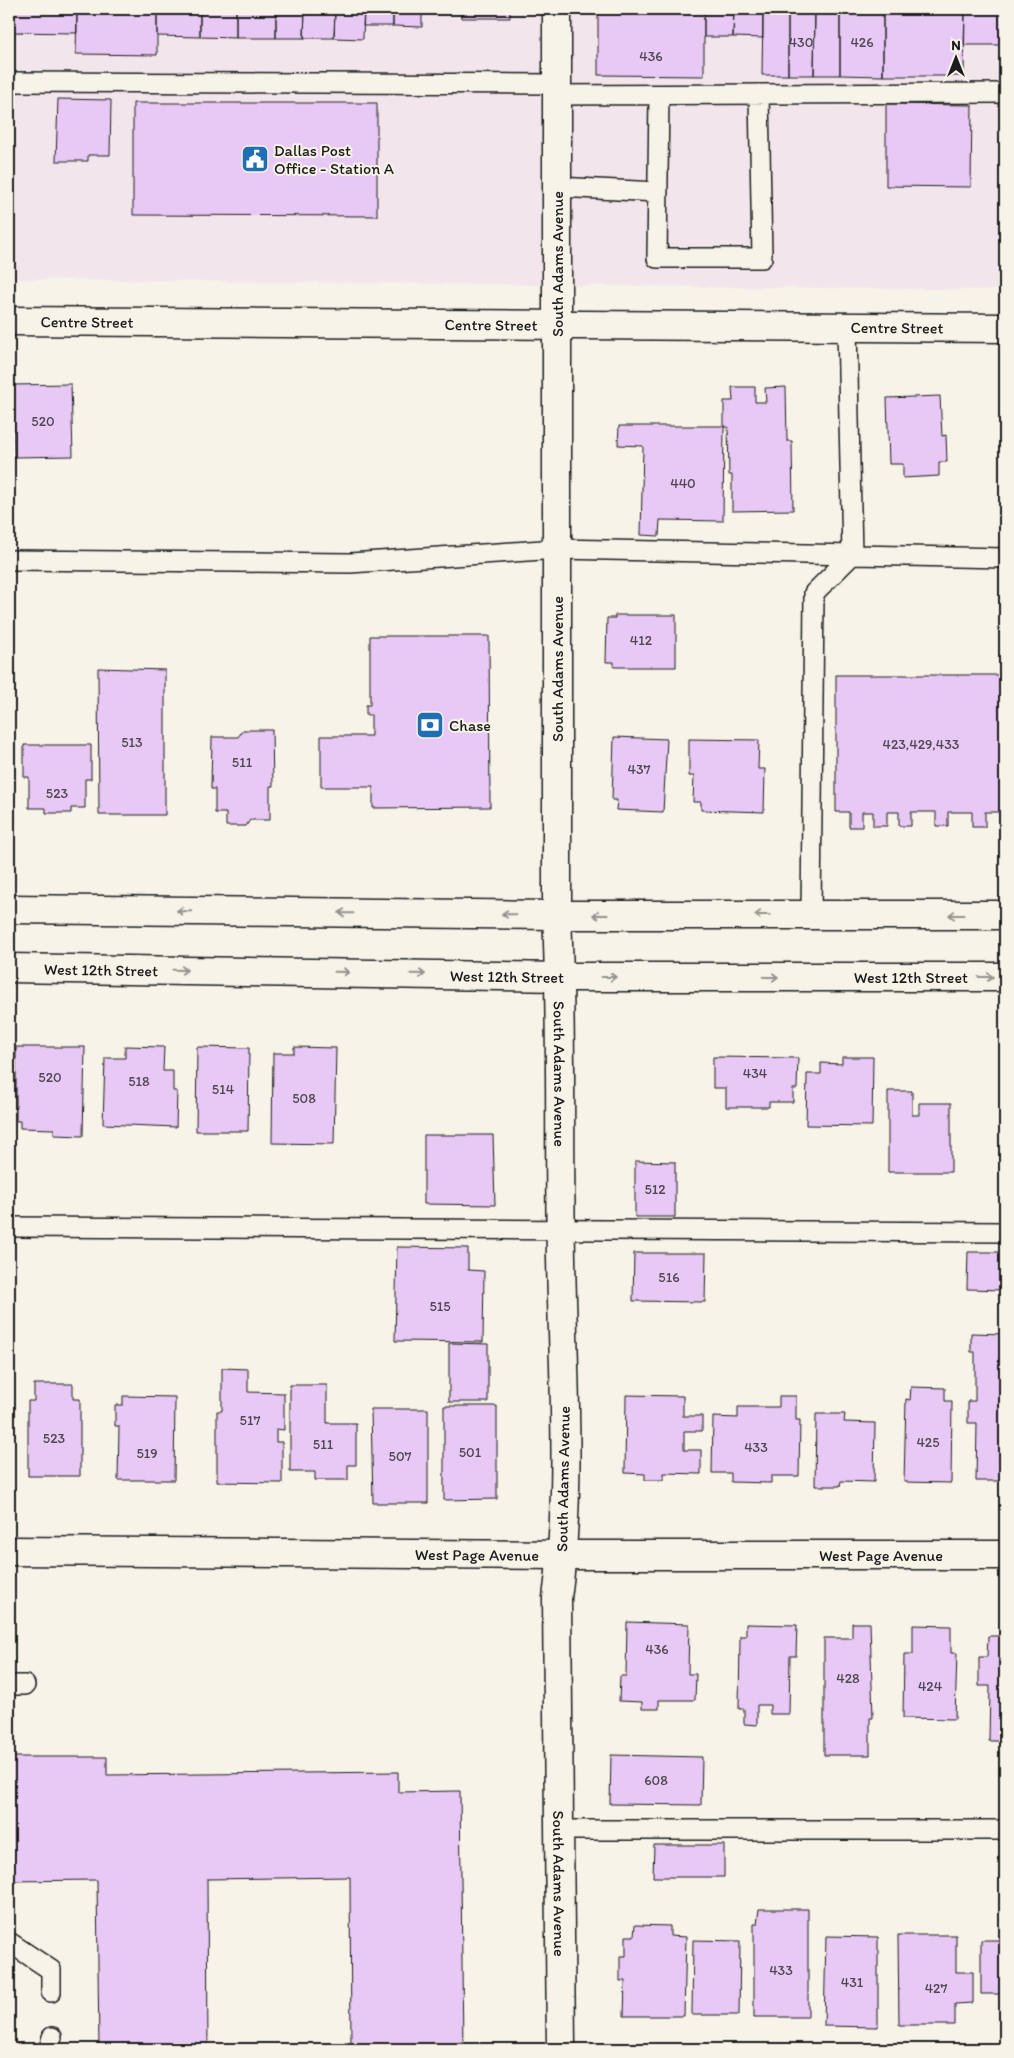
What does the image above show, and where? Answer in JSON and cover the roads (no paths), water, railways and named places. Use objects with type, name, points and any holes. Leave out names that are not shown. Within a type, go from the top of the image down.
[{"type":"street","name":"South Adams Avenue","points":[[557,9],[557,915],[560,977],[560,1231],[566,1506],[563,1555],[557,1598],[561,2049]]},
{"type":"street","name":"Centre Street","points":[[9,321],[1005,328]]},
{"type":"street","points":[[9,909],[557,915],[1005,915]]},
{"type":"street","name":"West 12th Street","points":[[9,968],[560,977],[1005,977]]},
{"type":"street","name":"West Page Avenue","points":[[9,1551],[563,1555],[1005,1555]]},
{"type":"lane","points":[[9,82],[557,89],[659,95],[1005,93]]},
{"type":"lane","points":[[659,95],[657,258],[762,258],[759,94]]},
{"type":"lane","points":[[557,187],[658,192]]},
{"type":"lane","points":[[811,915],[814,593],[852,555],[847,327]]},
{"type":"lane","points":[[9,560],[350,563],[557,549],[1005,558]]},
{"type":"lane","points":[[9,1227],[1005,1232]]},
{"type":"lane","points":[[560,1830],[1005,1830]]},
{"type":"lane","points":[[9,1942],[51,1970],[51,1992]]},
{"type":"place","name":"Dallas Post Office - Station A","points":[[255,159]]},
{"type":"place","name":"Chase","points":[[430,725]]}]
